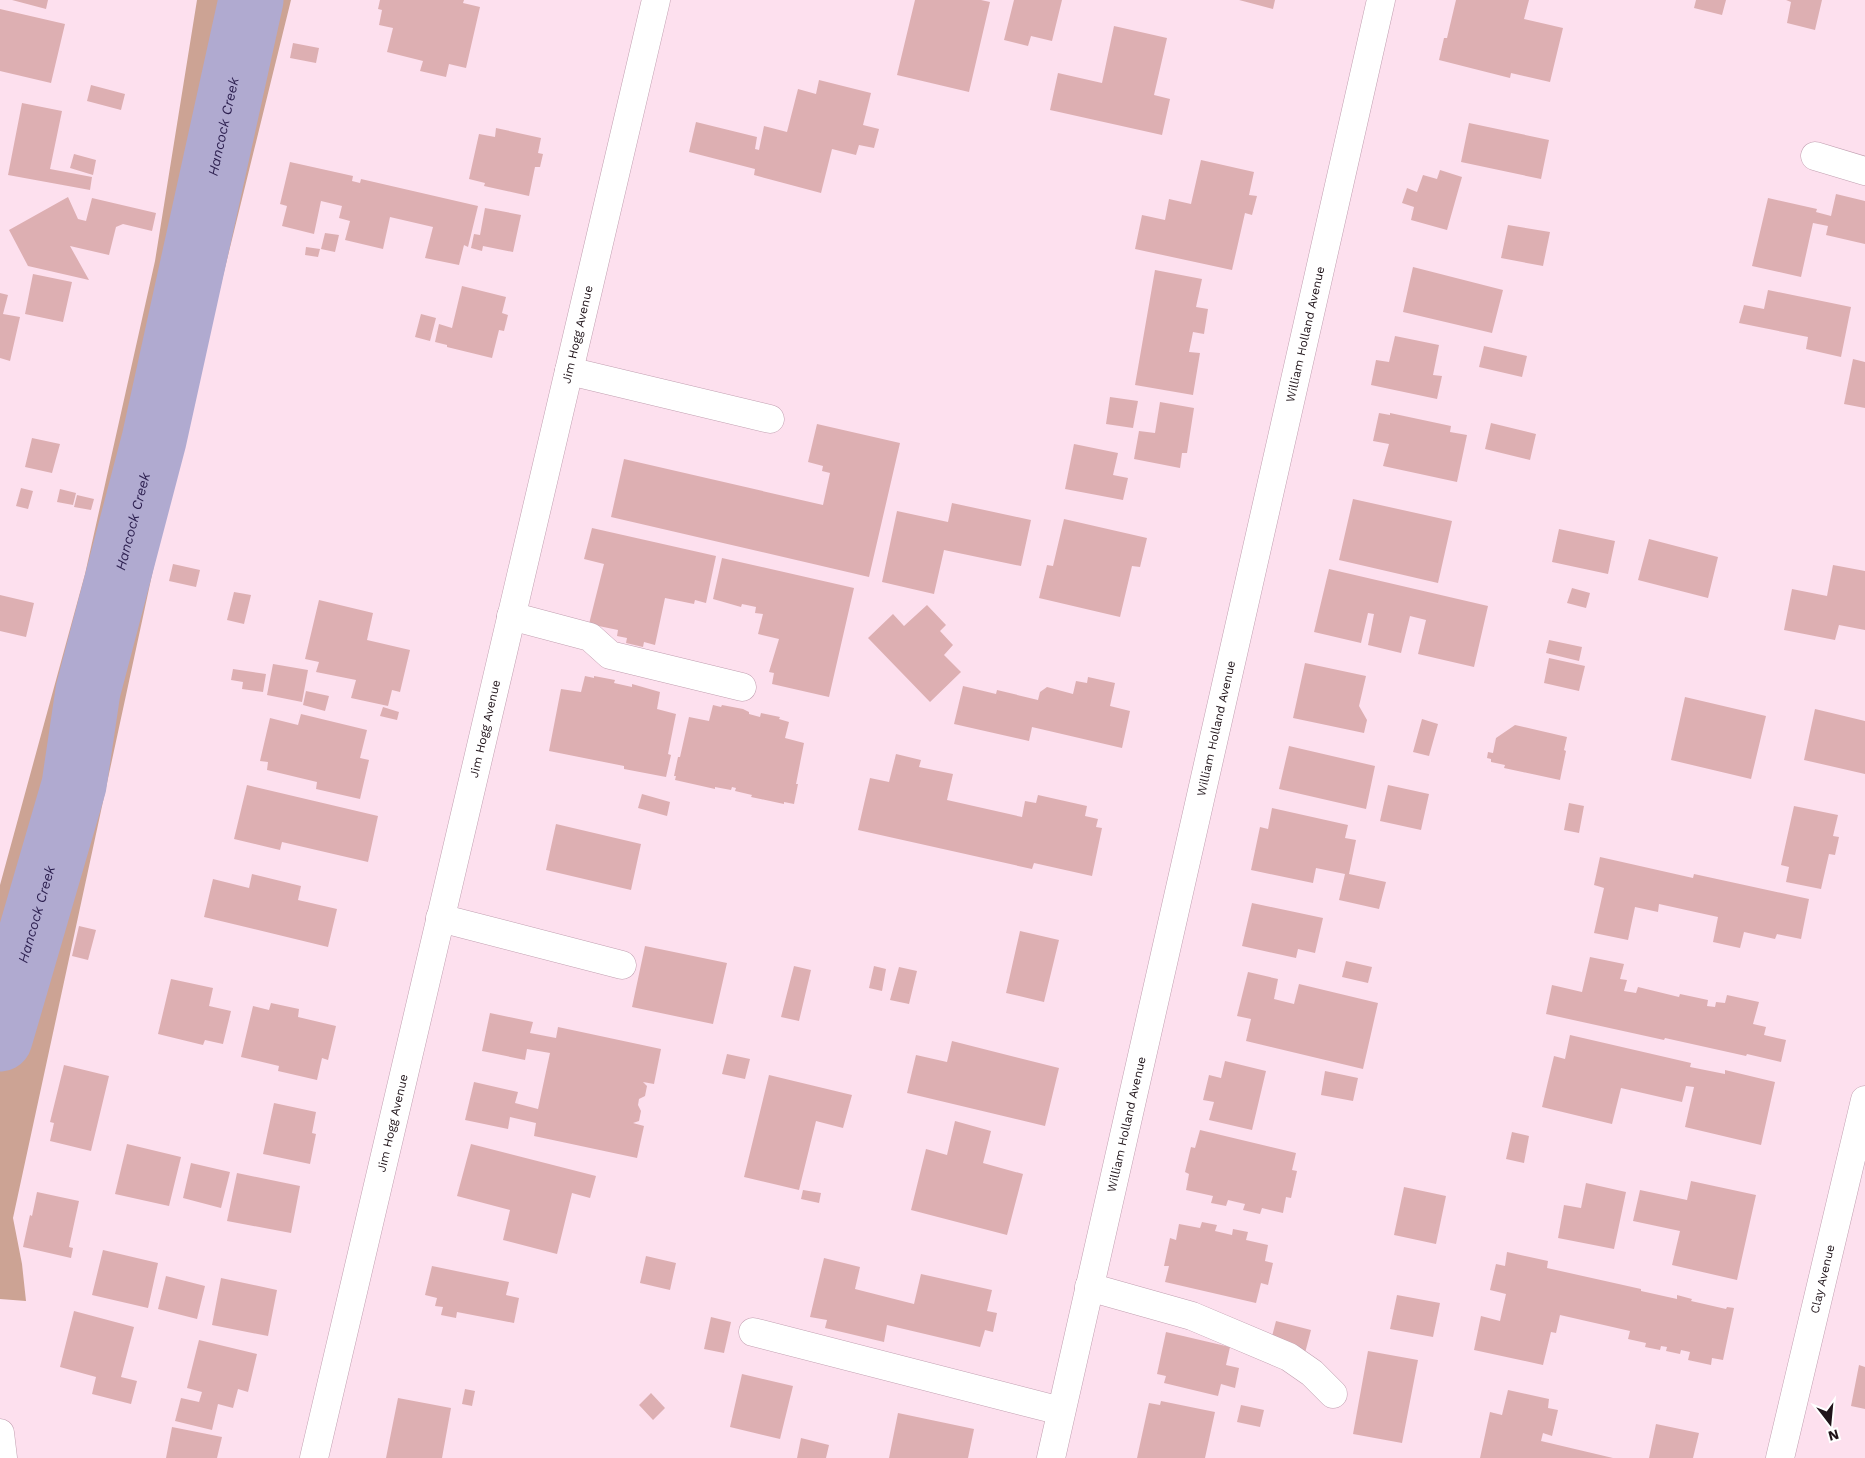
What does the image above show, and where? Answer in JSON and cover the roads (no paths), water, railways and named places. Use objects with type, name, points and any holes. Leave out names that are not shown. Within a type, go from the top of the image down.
[{"type":"street","name":"Jim Hogg Avenue","points":[[314,1458],[656,0]]},
{"type":"street","name":"William Holland Avenue","points":[[1051,1458],[1381,0]]},
{"type":"street","points":[[1815,156],[1865,171]]},
{"type":"street","points":[[569,371],[770,419]]},
{"type":"street","points":[[511,616],[590,637],[610,655],[742,687]]},
{"type":"street","points":[[440,918],[622,965]]},
{"type":"street","name":"Clay Avenue","points":[[1780,1458],[1855,1190],[1865,1100]]},
{"type":"street","points":[[1090,1287],[1192,1316],[1289,1357],[1312,1373],[1333,1394]]},
{"type":"street","points":[[753,1332],[1061,1411]]},
{"type":"street","points":[[0,1434],[3,1458]]},
{"type":"waterway","name":"Hancock Creek","points":[[0,1039],[74,785],[88,691],[154,440],[251,0]]}]
